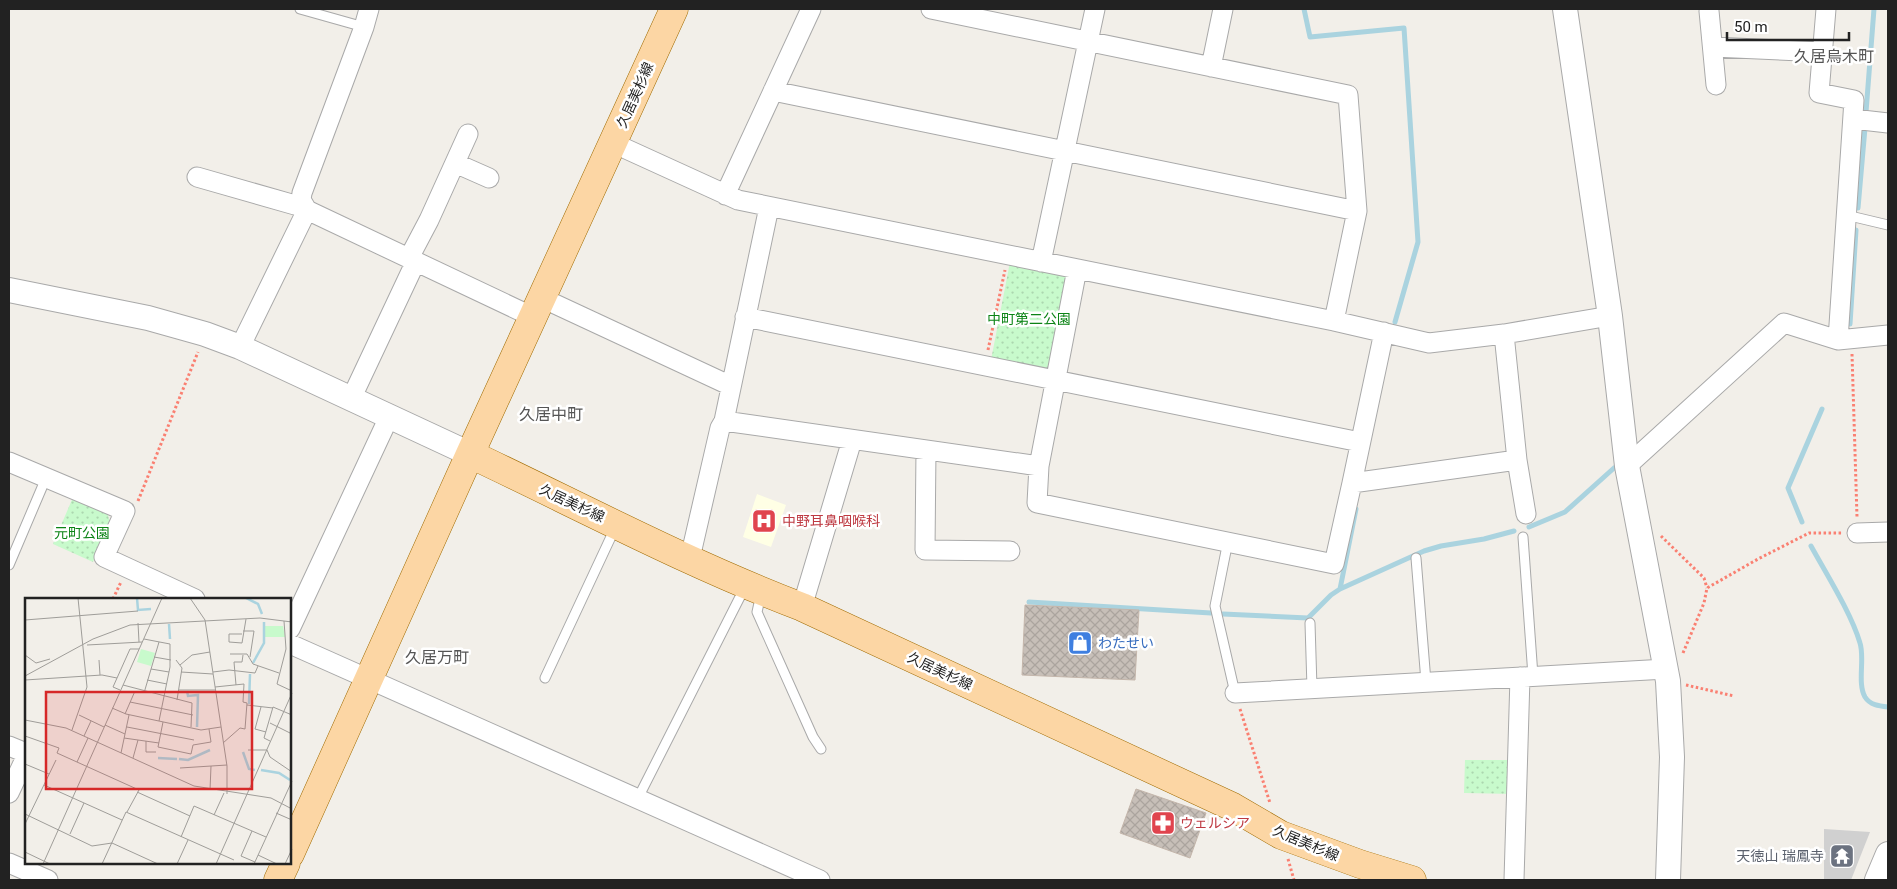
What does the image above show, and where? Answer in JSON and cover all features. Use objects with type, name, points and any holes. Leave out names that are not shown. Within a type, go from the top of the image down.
[{"type":"main road","name":"久居美杉線","points":[[291,852],[470,454],[674,9]]},
{"type":"main road","name":"久居美杉線","points":[[470,454],[754,588],[802,607],[1233,806],[1281,835],[1360,864],[1412,880]]},
{"type":"main road","points":[[278,880],[286,864]]},
{"type":"street","points":[[725,195],[811,9]]},
{"type":"street","points":[[931,9],[1348,94],[1356,211],[1334,321]]},
{"type":"street","points":[[1041,262],[1094,9]]},
{"type":"street","points":[[1211,67],[1223,9]]},
{"type":"street","points":[[1565,9],[1610,316],[1627,466],[1667,675],[1672,757],[1668,880]]},
{"type":"street","points":[[1826,9],[1820,93],[1854,100],[1846,216],[1845,340]]},
{"type":"street","points":[[1709,11],[1716,85]]},
{"type":"street","points":[[305,207],[301,200],[302,193],[366,18]]},
{"type":"street","points":[[1713,47],[1823,52]]},
{"type":"street","points":[[773,91],[1356,211]]},
{"type":"street","points":[[1853,119],[1888,123]]},
{"type":"street","points":[[351,399],[468,134]]},
{"type":"street","points":[[613,143],[738,200],[1334,321],[1429,343],[1504,334],[1610,316]]},
{"type":"street","points":[[455,163],[489,178]]},
{"type":"street","points":[[197,177],[305,207],[413,260],[538,307],[731,386]]},
{"type":"street","points":[[240,347],[305,207]]},
{"type":"street","points":[[690,558],[720,428],[724,422],[768,207]]},
{"type":"street","points":[[1077,269],[1039,466],[1037,503],[1334,564],[1384,332]]},
{"type":"street","points":[[9,290],[148,318],[205,334],[240,347],[470,454]]},
{"type":"street","points":[[745,317],[1360,442]]},
{"type":"street","points":[[1627,466],[1784,323],[1845,340],[1888,335]]},
{"type":"street","points":[[1504,334],[1517,460],[1526,514]]},
{"type":"street","points":[[291,627],[389,417]]},
{"type":"street","points":[[724,422],[1039,466]]},
{"type":"street","points":[[802,607],[852,440]]},
{"type":"street","points":[[926,450],[925,550],[1010,551]]},
{"type":"street","points":[[1352,483],[1517,460]]},
{"type":"street","points":[[9,462],[125,511],[104,557],[193,598]]},
{"type":"street","points":[[1857,533],[1888,532]]},
{"type":"street","points":[[291,644],[820,880]]},
{"type":"street","points":[[1235,694],[1526,676],[1667,675]]},
{"type":"street","points":[[1514,880],[1526,676]]},
{"type":"street","points":[[9,746],[25,754]]},
{"type":"street","points":[[9,793],[25,757]]},
{"type":"street","points":[[1877,880],[1888,854]]},
{"type":"street","points":[[9,863],[48,880]]},
{"type":"lane","points":[[300,9],[366,18]]},
{"type":"lane","points":[[1846,216],[1888,225]]},
{"type":"lane","points":[[9,565],[46,478]]},
{"type":"lane","points":[[545,678],[617,524]]},
{"type":"lane","points":[[1523,538],[1526,676]]},
{"type":"lane","points":[[1228,541],[1215,606],[1235,694]]},
{"type":"lane","points":[[1416,558],[1426,682]]},
{"type":"lane","points":[[754,588],[757,612],[812,737],[821,749]]},
{"type":"lane","points":[[637,800],[754,588]]},
{"type":"lane","points":[[1310,623],[1312,688]]},
{"type":"path","points":[[985,366],[1008,255]]},
{"type":"path","points":[[125,511],[135,509],[205,334]]},
{"type":"path","points":[[1707,588],[1809,533],[1857,533],[1845,340]]},
{"type":"path","points":[[1636,511],[1704,578],[1707,588],[1704,603],[1682,655],[1667,675],[1734,696]]},
{"type":"path","points":[[1235,694],[1281,835]]},
{"type":"shaded area","name":"中野耳鼻咽喉科","points":[[757,494],[786,505],[771,547],[743,537]]},
{"type":"shaded area","name":"天徳山 瑞鳳寺","points":[[1824,829],[1870,832],[1851,880],[1824,880]]},
{"type":"green space","name":"中町第二公園","points":[[1010,262],[1063,273],[1068,279],[1050,366],[1044,370],[991,360]]},
{"type":"green space","name":"元町公園","points":[[74,495],[106,509],[110,522],[93,562],[53,544]]},
{"type":"green space","points":[[1465,760],[1515,760],[1514,794],[1464,793]]},
{"type":"building","name":"わたせい","points":[[1025,605],[1139,610],[1135,680],[1022,675]]},
{"type":"building","name":"ウェルシア","points":[[1136,789],[1206,813],[1190,858],[1120,833]]},
{"type":"waterway","points":[[1304,9],[1310,37],[1404,28],[1418,242],[1395,322]]},
{"type":"waterway","points":[[1866,112],[1874,9]]},
{"type":"waterway","points":[[1858,208],[1865,128]]},
{"type":"waterway","points":[[1850,324],[1856,230]]},
{"type":"waterway","points":[[1802,522],[1788,488],[1822,409]]},
{"type":"waterway","points":[[1529,527],[1565,512],[1614,468]]},
{"type":"waterway","points":[[1340,589],[1356,509]]},
{"type":"waterway","points":[[1223,614],[1308,618],[1331,595],[1340,589],[1424,551],[1514,531]]},
{"type":"waterway","points":[[1811,546],[1856,631],[1862,656],[1861,678],[1865,697],[1878,706],[1888,707]]},
{"type":"waterway","points":[[1029,602],[1211,613]]},
{"type":"place","name":"中野耳鼻咽喉科","points":[[764,521]]},
{"type":"place","name":"わたせい","points":[[1080,643]]},
{"type":"place","name":"ウェルシア","points":[[1163,823]]},
{"type":"place","name":"天徳山 瑞鳳寺","points":[[1842,856]]},
{"type":"district","name":"久居烏木町","points":[[1834,56]]},
{"type":"district","name":"久居中町","points":[[551,414]]},
{"type":"district","name":"久居万町","points":[[437,657]]}]
